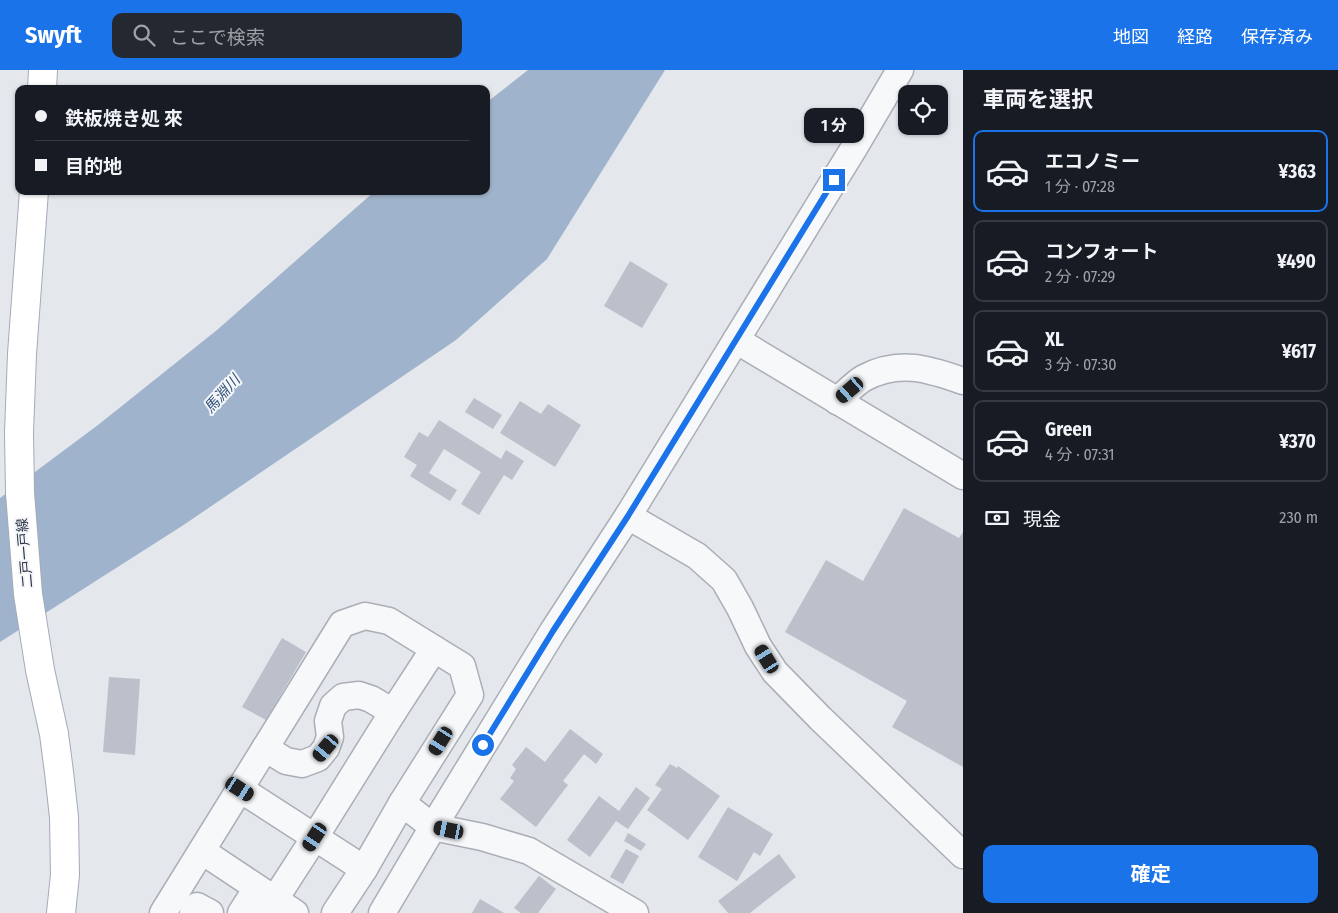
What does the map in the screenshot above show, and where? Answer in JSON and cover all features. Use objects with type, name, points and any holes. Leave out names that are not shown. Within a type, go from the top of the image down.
[{"type":"main road","points":[[42,85],[43,70]]},
{"type":"main road","name":"二戸一戸線","points":[[34,195],[22,354],[19,433],[20,493],[28,594],[40,670],[54,734],[64,817],[65,875],[61,913]]},
{"type":"street","points":[[382,913],[553,631],[628,516],[900,70]]},
{"type":"street","points":[[736,340],[963,476]]},
{"type":"street","points":[[837,401],[863,378],[886,369],[914,367],[936,371],[963,381]]},
{"type":"street","points":[[628,516],[697,556],[724,580],[758,646],[775,672],[963,855]]},
{"type":"street","points":[[163,913],[342,624],[365,616],[389,621],[462,666],[470,695],[335,913]]},
{"type":"street","points":[[241,913],[273,903],[434,649]]},
{"type":"street","points":[[265,748],[286,760],[302,764],[318,758],[326,748],[330,737],[328,720],[333,706],[343,697],[359,695],[371,699],[393,712]]},
{"type":"street","points":[[240,789],[364,869]]},
{"type":"street","points":[[402,803],[433,827],[482,837],[529,851],[635,913]]},
{"type":"street","points":[[202,851],[273,903]]},
{"type":"street","points":[[192,913],[197,906],[210,913]]},
{"type":"water","name":"馬淵川","points":[[528,70],[665,70],[547,259],[456,340],[182,526],[0,642],[0,498],[98,425],[217,330],[370,195],[490,195],[490,100]]},
{"type":"building","points":[[630,261],[668,284],[642,328],[604,306]]},
{"type":"building","points":[[474,398],[502,415],[493,429],[465,412]]},
{"type":"building","points":[[520,401],[541,414],[548,404],[581,425],[555,467],[500,433]]},
{"type":"building","points":[[439,420],[501,459],[506,450],[524,461],[512,480],[504,475],[479,515],[461,504],[481,472],[444,449],[429,473],[457,490],[450,501],[410,476],[417,465],[404,457],[419,432],[428,437]]},
{"type":"building","points":[[904,508],[959,538],[963,532],[963,767],[892,727],[907,701],[785,632],[826,560],[863,581]]},
{"type":"building","points":[[282,638],[306,652],[266,720],[242,707]]},
{"type":"building","points":[[109,677],[140,679],[135,755],[103,752]]},
{"type":"building","points":[[570,729],[603,754],[596,764],[584,754],[563,781],[568,785],[536,827],[500,799],[514,781],[510,778],[516,769],[512,765],[526,747],[545,762]]},
{"type":"building","points":[[670,764],[677,768],[678,766],[720,796],[688,840],[647,810],[662,789],[655,785]]},
{"type":"building","points":[[636,787],[650,798],[628,829],[616,821],[590,857],[567,840],[599,796],[619,811]]},
{"type":"building","points":[[728,807],[773,834],[760,856],[754,852],[737,881],[698,857]]},
{"type":"building","points":[[628,833],[646,844],[641,851],[624,841]]},
{"type":"building","points":[[626,849],[639,856],[623,884],[610,877]]},
{"type":"building","points":[[779,854],[796,877],[750,913],[728,913],[718,901]]},
{"type":"building","points":[[539,876],[556,889],[538,913],[521,913],[514,908]]},
{"type":"building","points":[[480,899],[504,913],[472,913]]},
{"type":"route","points":[[483,745],[553,631],[628,516],[834,180]]}]
